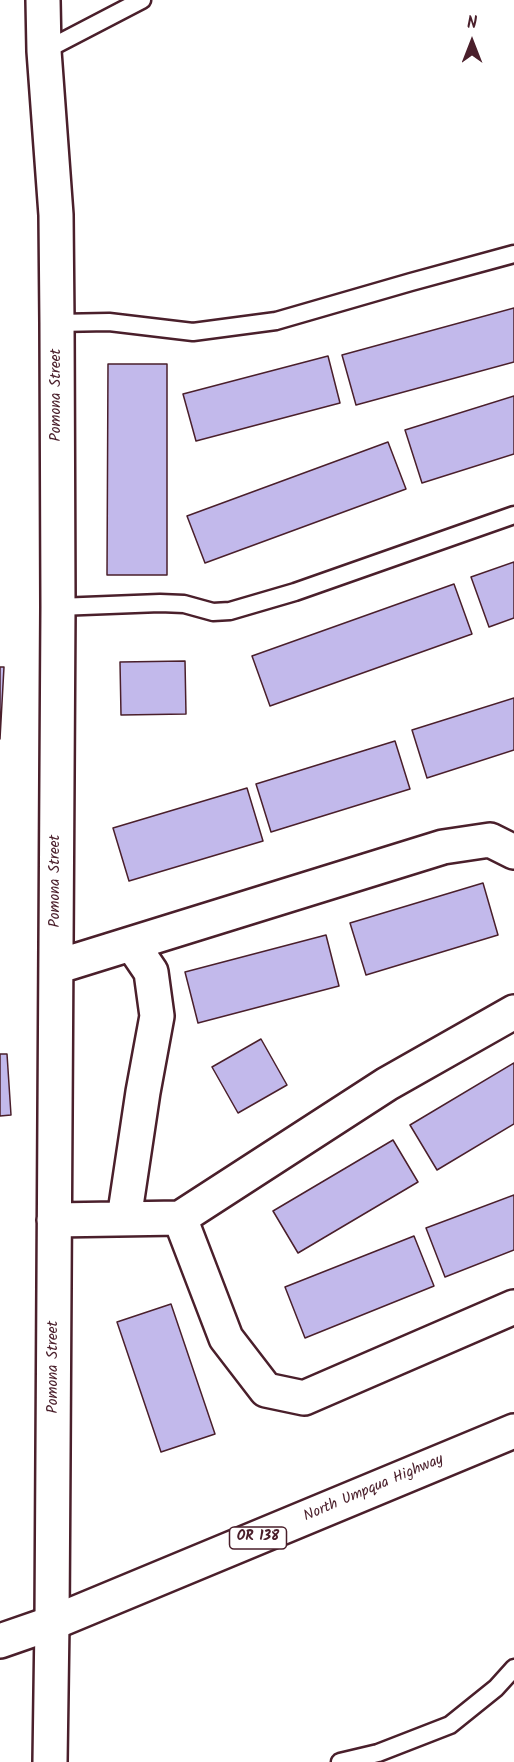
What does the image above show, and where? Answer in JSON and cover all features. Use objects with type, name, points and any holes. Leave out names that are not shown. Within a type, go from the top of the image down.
[{"type":"street","name":"Pomona Street","points":[[43,0],[44,51],[56,215],[57,323],[58,607],[50,1762]]},
{"type":"street","points":[[56,967],[443,847],[490,840],[514,852]]},
{"type":"street","points":[[124,1219],[143,1092],[158,1016],[151,972],[132,944]]},
{"type":"street","points":[[54,1220],[180,1218],[387,1084],[514,1012]]},
{"type":"street","points":[[180,1218],[226,1338],[266,1390],[304,1398],[514,1307]]},
{"type":"street","name":"North Umpqua Highway","points":[[0,1641],[52,1623],[514,1431]]},
{"type":"lane","points":[[44,51],[142,0]]},
{"type":"lane","points":[[57,323],[109,322],[193,332],[276,321],[514,254]]},
{"type":"lane","points":[[58,607],[184,603],[213,612],[230,611],[306,588],[514,515]]},
{"type":"lane","points":[[340,1762],[378,1753],[450,1725],[496,1688],[514,1668]]},
{"type":"building","points":[[514,308],[514,362],[356,405],[342,355]]},
{"type":"building","points":[[328,356],[340,403],[196,441],[183,394]]},
{"type":"building","points":[[108,364],[167,364],[167,575],[107,575]]},
{"type":"building","points":[[514,396],[514,454],[422,483],[405,430]]},
{"type":"building","points":[[388,442],[406,489],[205,563],[187,516]]},
{"type":"building","points":[[514,562],[514,618],[489,627],[471,577]]},
{"type":"building","points":[[454,584],[472,634],[270,706],[252,656]]},
{"type":"building","points":[[185,661],[186,714],[121,715],[120,662]]},
{"type":"building","points":[[0,667],[4,667],[0,739]]},
{"type":"building","points":[[514,698],[514,750],[427,778],[412,730]]},
{"type":"building","points":[[395,741],[410,789],[271,832],[256,784]]},
{"type":"building","points":[[247,788],[263,841],[129,881],[113,828]]},
{"type":"building","points":[[483,883],[498,935],[366,975],[350,923]]},
{"type":"building","points":[[326,935],[339,986],[198,1023],[185,972]]},
{"type":"building","points":[[261,1039],[287,1085],[238,1113],[212,1067]]},
{"type":"building","points":[[0,1054],[7,1054],[11,1115],[0,1116]]},
{"type":"building","points":[[514,1063],[514,1124],[437,1170],[410,1125]]},
{"type":"building","points":[[393,1140],[418,1182],[298,1253],[273,1211]]},
{"type":"building","points":[[514,1195],[514,1250],[445,1277],[426,1228]]},
{"type":"building","points":[[414,1236],[434,1286],[305,1338],[285,1287]]},
{"type":"building","points":[[171,1304],[215,1434],[161,1452],[117,1322]]}]
